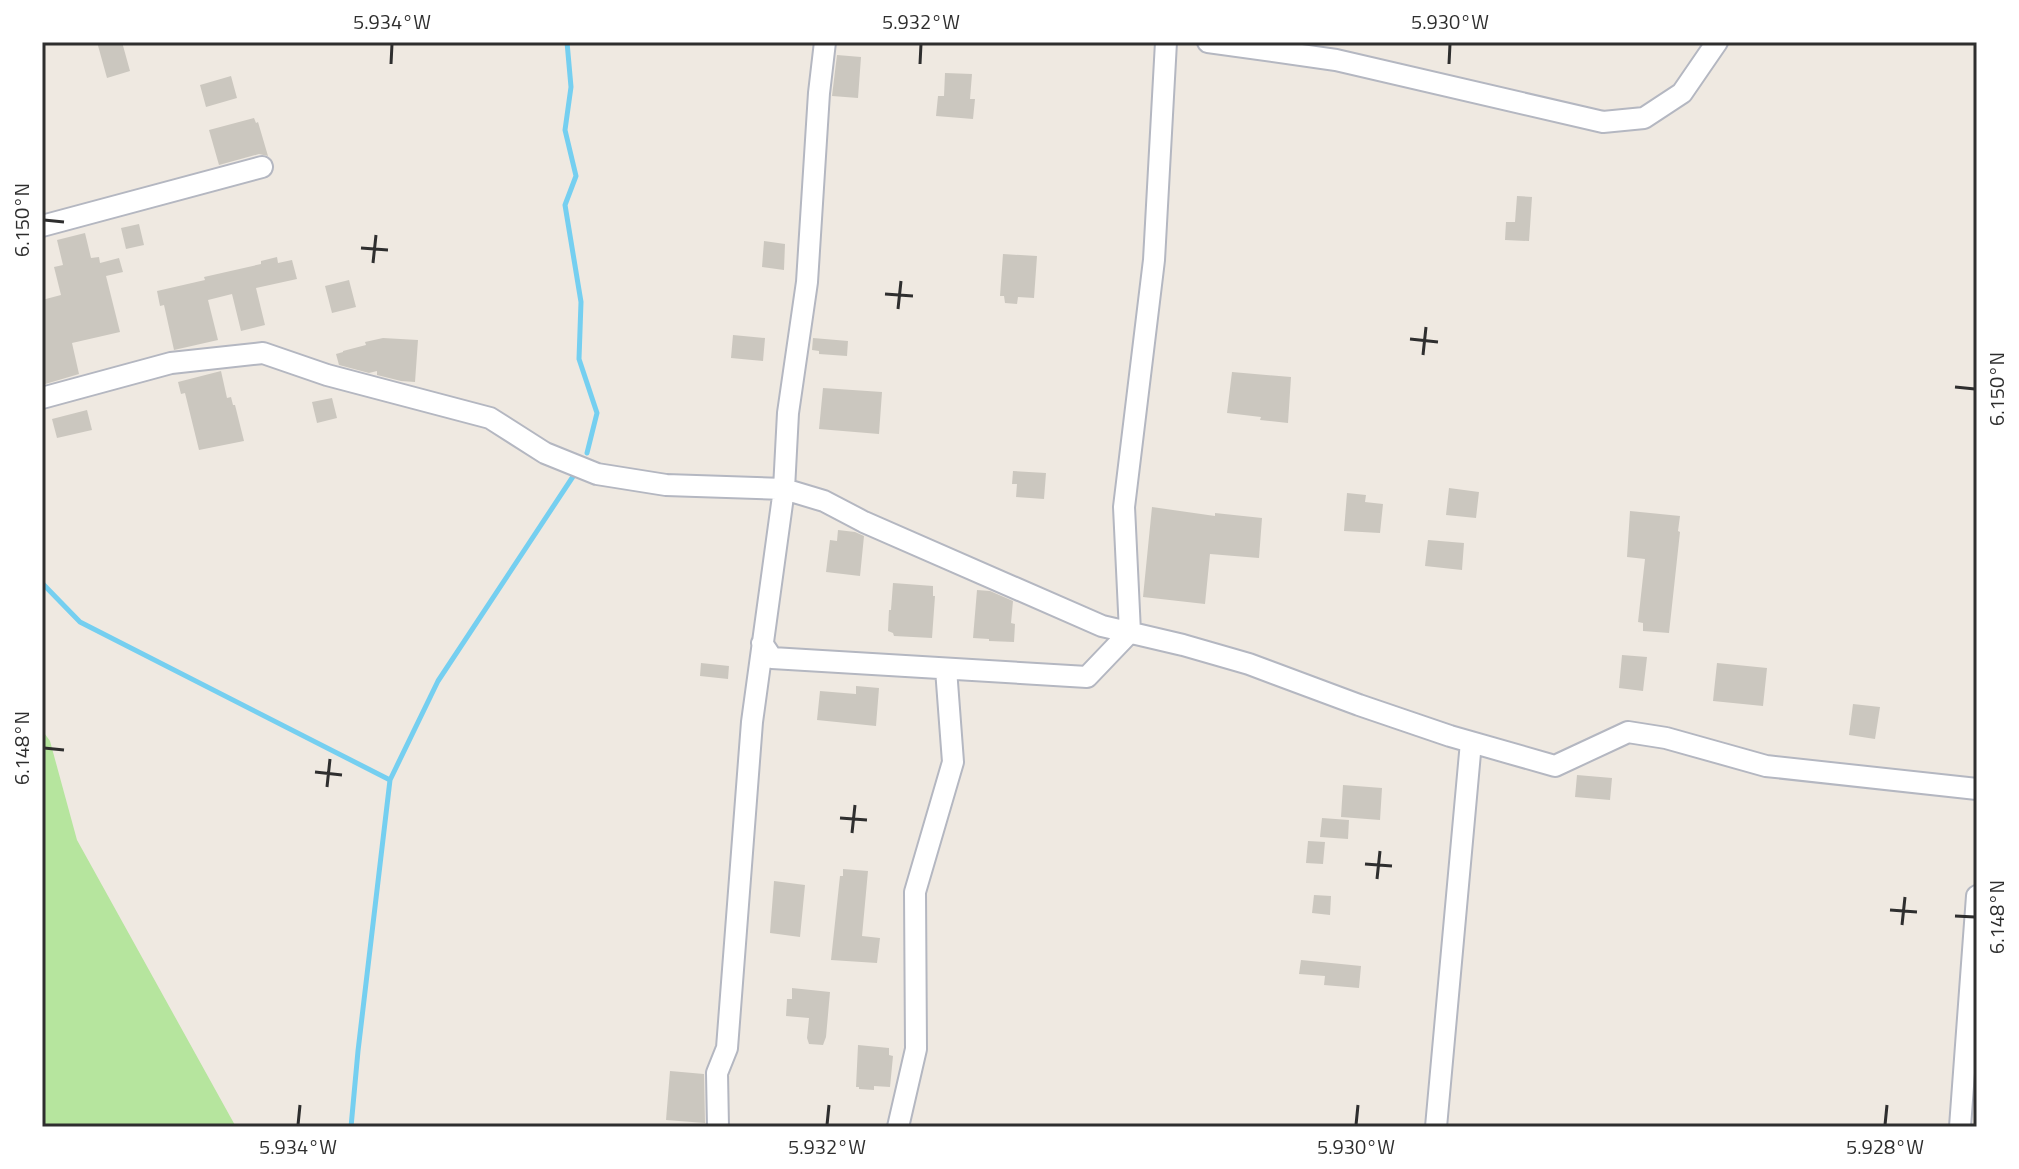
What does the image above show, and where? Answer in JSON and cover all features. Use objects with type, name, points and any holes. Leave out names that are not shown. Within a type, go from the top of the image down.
[{"type":"street","points":[[718,1127],[717,1073],[727,1048],[752,722],[784,489],[788,413],[807,282],[825,42]]},
{"type":"street","points":[[762,643],[772,658],[1087,677],[1130,632],[1124,507],[1154,260],[1166,42]]},
{"type":"street","points":[[1208,42],[1336,60],[1603,122],[1644,118],[1682,93],[1717,42]]},
{"type":"street","points":[[42,226],[262,167]]},
{"type":"street","points":[[42,398],[171,363],[263,353],[327,375],[490,418],[545,453],[597,474],[666,485],[784,489],[824,501],[864,522],[1102,626],[1249,664],[1359,705],[1555,766],[1628,732],[1666,738],[1766,766],[1977,789]]},
{"type":"street","points":[[898,1127],[916,1049],[915,892],[953,762],[946,669]]},
{"type":"street","points":[[1436,1127],[1471,742]]},
{"type":"street","points":[[1960,1127],[1977,896]]},
{"type":"green space","points":[[42,730],[50,741],[77,840],[236,1127],[42,1127]]},
{"type":"building","points":[[97,42],[122,42],[130,71],[107,78]]},
{"type":"building","points":[[837,55],[861,57],[858,98],[832,96]]},
{"type":"building","points":[[945,73],[972,74],[970,99],[975,99],[973,119],[936,116],[938,96],[944,96]]},
{"type":"building","points":[[231,76],[237,98],[206,107],[200,85]]},
{"type":"building","points":[[254,118],[268,156],[259,154],[219,165],[209,130]]},
{"type":"building","points":[[1517,196],[1532,197],[1529,241],[1505,240],[1506,222],[1515,222]]},
{"type":"building","points":[[139,224],[144,245],[126,249],[121,228]]},
{"type":"building","points":[[85,233],[91,258],[99,257],[100,263],[119,258],[123,272],[106,276],[120,332],[72,343],[79,374],[42,385],[42,300],[61,295],[54,267],[63,265],[57,240]]},
{"type":"building","points":[[764,241],[785,244],[784,270],[762,267]]},
{"type":"building","points":[[1003,254],[1037,256],[1034,298],[1018,297],[1017,304],[1005,303],[1004,296],[1000,296]]},
{"type":"building","points":[[277,257],[278,263],[292,260],[297,279],[256,288],[265,325],[241,331],[232,294],[208,300],[218,340],[174,350],[164,305],[160,306],[157,291],[205,280],[204,277],[261,264],[261,261]]},
{"type":"building","points":[[349,280],[356,307],[332,313],[325,286]]},
{"type":"building","points":[[733,335],[765,338],[763,361],[731,358]]},
{"type":"building","points":[[383,338],[418,340],[415,382],[377,375],[377,371],[369,373],[339,365],[336,354]]},
{"type":"building","points":[[813,338],[848,341],[847,356],[819,354],[819,351],[812,350]]},
{"type":"building","points":[[221,371],[227,398],[231,397],[235,405],[244,441],[199,450],[185,393],[181,394],[178,382]]},
{"type":"building","points":[[1232,372],[1291,377],[1288,423],[1227,413]]},
{"type":"building","points":[[823,388],[882,392],[879,434],[819,429]]},
{"type":"building","points":[[332,398],[337,418],[317,423],[312,402]]},
{"type":"building","points":[[87,410],[92,430],[57,438],[52,419]]},
{"type":"building","points":[[1013,471],[1046,473],[1044,499],[1016,497],[1017,484],[1012,484]]},
{"type":"building","points":[[1449,488],[1479,492],[1476,518],[1446,515]]},
{"type":"building","points":[[1347,493],[1366,495],[1365,502],[1383,504],[1380,533],[1344,531]]},
{"type":"building","points":[[1152,507],[1215,516],[1215,513],[1262,518],[1259,558],[1210,554],[1205,604],[1143,597]]},
{"type":"building","points":[[1630,511],[1680,516],[1669,633],[1643,631],[1643,623],[1638,622],[1645,559],[1627,557]]},
{"type":"building","points":[[838,530],[864,536],[860,576],[826,572],[830,540],[837,541]]},
{"type":"building","points":[[1428,540],[1464,543],[1462,570],[1425,566]]},
{"type":"building","points":[[893,583],[933,586],[932,638],[894,636],[888,631]]},
{"type":"building","points":[[977,590],[990,591],[1013,601],[1011,623],[1015,624],[1014,642],[973,638]]},
{"type":"building","points":[[1622,655],[1647,657],[1643,691],[1619,688]]},
{"type":"building","points":[[701,663],[729,666],[728,679],[700,676]]},
{"type":"building","points":[[1717,663],[1767,668],[1763,706],[1713,701]]},
{"type":"building","points":[[856,686],[879,688],[876,726],[817,720],[820,691],[856,694]]},
{"type":"building","points":[[1853,704],[1880,707],[1875,739],[1849,735]]},
{"type":"building","points":[[1577,775],[1612,778],[1610,800],[1575,797]]},
{"type":"building","points":[[1343,785],[1382,788],[1380,820],[1341,817]]},
{"type":"building","points":[[1322,818],[1349,820],[1348,839],[1320,837]]},
{"type":"building","points":[[1308,841],[1325,842],[1323,864],[1306,863]]},
{"type":"building","points":[[843,869],[868,871],[862,936],[880,938],[877,963],[831,960]]},
{"type":"building","points":[[774,881],[805,885],[800,937],[770,933]]},
{"type":"building","points":[[1314,895],[1331,896],[1330,915],[1312,913]]},
{"type":"building","points":[[1301,960],[1361,966],[1359,988],[1324,985],[1325,976],[1299,974]]},
{"type":"building","points":[[792,988],[830,992],[823,1045],[809,1044],[809,1018],[786,1016],[787,999],[792,999]]},
{"type":"building","points":[[858,1045],[889,1048],[889,1055],[893,1056],[890,1087],[874,1086],[874,1090],[856,1087]]},
{"type":"building","points":[[670,1071],[704,1074],[705,1123],[666,1120]]},
{"type":"waterway","points":[[567,42],[571,87],[565,130],[576,176],[565,205],[581,302],[579,359],[597,413],[587,453]]},
{"type":"waterway","points":[[351,1127],[390,780],[438,681],[574,475]]},
{"type":"waterway","points":[[42,583],[80,622],[390,780]]}]
